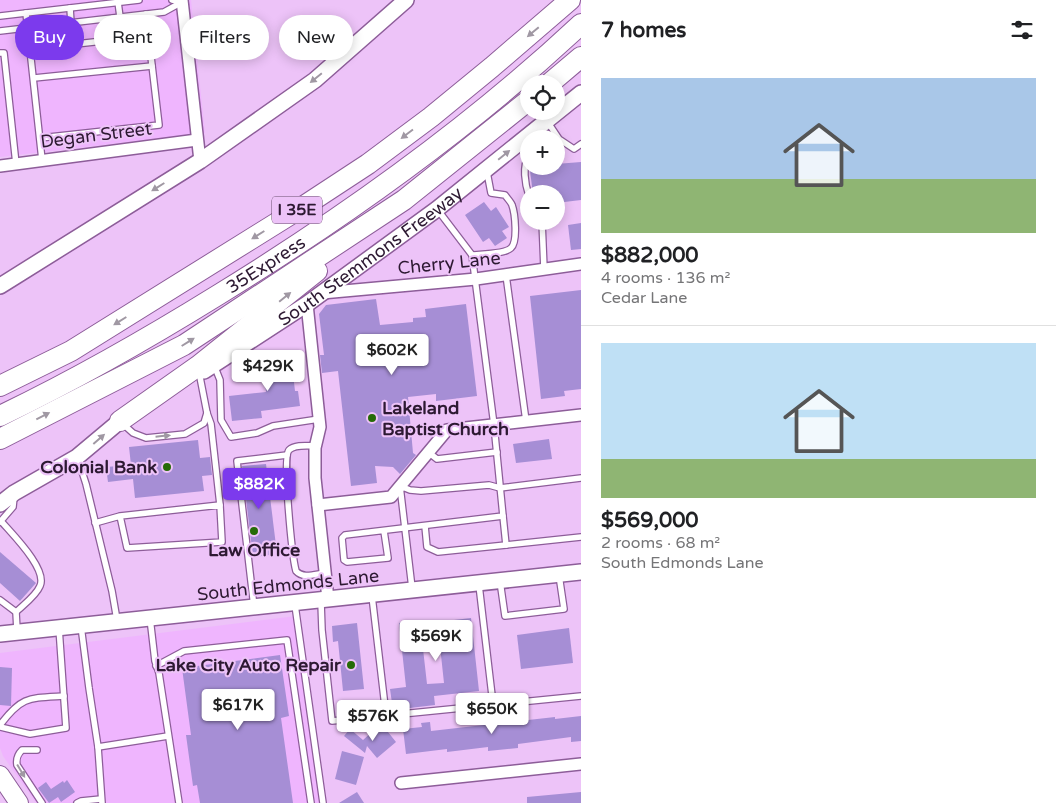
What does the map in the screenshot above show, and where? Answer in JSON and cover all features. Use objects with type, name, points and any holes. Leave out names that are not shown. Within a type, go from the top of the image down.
[{"type":"highway","name":"I 35E","points":[[0,386],[71,351],[368,164],[431,117],[570,0]]},
{"type":"highway","name":"35Express","points":[[0,416],[159,332],[327,226],[396,176],[456,129],[581,24]]},
{"type":"highway","points":[[559,75],[581,57]]},
{"type":"highway","name":"South Stemmons Freeway","points":[[0,439],[184,344],[404,200],[520,107]]},
{"type":"highway","points":[[120,421],[204,368],[404,200]]},
{"type":"main road","points":[[0,286],[200,161],[315,80],[406,0]]},
{"type":"main road","name":"South Stemmons Freeway","points":[[565,106],[581,94]]},
{"type":"main road","name":"South Stemmons Freeway","points":[[535,130],[547,120]]},
{"type":"main road","name":"South Stemmons Freeway","points":[[204,368],[308,304],[437,209],[520,143]]},
{"type":"main road","points":[[0,504],[14,493],[77,458],[120,421]]},
{"type":"main road","name":"South Edmonds Lane","points":[[0,634],[581,572]]},
{"type":"main road","points":[[0,775],[19,803]]},
{"type":"street","points":[[179,1],[200,161]]},
{"type":"street","name":"Degan Street","points":[[0,166],[197,140]]},
{"type":"street","name":"Cherry Lane","points":[[321,293],[476,279],[581,264]]},
{"type":"street","points":[[308,304],[320,427],[316,446],[315,478],[325,573],[324,600]]},
{"type":"street","points":[[318,505],[391,497],[447,430],[581,415]]},
{"type":"street","points":[[401,783],[581,764]]},
{"type":"lane","points":[[0,16],[139,0]]},
{"type":"lane","points":[[137,15],[164,12],[179,1]]},
{"type":"lane","points":[[118,2],[120,15]]},
{"type":"lane","points":[[70,8],[70,15]]},
{"type":"lane","points":[[0,31],[15,29]]},
{"type":"lane","points":[[0,53],[4,52],[16,164]]},
{"type":"lane","points":[[32,60],[42,160]]},
{"type":"lane","points":[[40,138],[159,125],[151,60]]},
{"type":"lane","points":[[34,78],[152,66]]},
{"type":"lane","points":[[0,84],[7,84]]},
{"type":"lane","points":[[547,120],[559,139],[574,149],[581,144]]},
{"type":"lane","points":[[472,255],[505,252],[511,249],[515,243],[516,232],[512,206],[505,195],[491,193],[486,170]]},
{"type":"lane","points":[[437,209],[472,255],[494,425],[506,545]]},
{"type":"lane","points":[[542,230],[544,269]]},
{"type":"lane","points":[[506,275],[526,421]]},
{"type":"lane","points":[[120,516],[127,548],[222,542],[214,442],[207,413],[204,368]]},
{"type":"lane","points":[[204,368],[220,380],[221,420],[231,437],[257,433],[273,426],[319,419]]},
{"type":"lane","points":[[120,421],[133,434],[146,438],[185,434],[204,423],[207,413]]},
{"type":"lane","points":[[316,446],[291,448],[287,456],[289,505],[296,571],[299,575],[304,576],[325,573]]},
{"type":"lane","points":[[428,452],[437,459],[497,452]]},
{"type":"lane","points":[[254,607],[237,461],[287,456]]},
{"type":"lane","points":[[77,458],[86,484],[118,622]]},
{"type":"lane","points":[[412,590],[400,486],[410,490],[421,491],[489,485],[500,488],[581,478]]},
{"type":"lane","points":[[14,493],[13,507],[0,521],[35,561],[41,582],[40,588],[16,612],[17,632]]},
{"type":"lane","points":[[95,523],[120,516],[220,505]]},
{"type":"lane","points":[[384,531],[388,558],[347,562],[344,560],[342,538],[344,536],[503,516]]},
{"type":"lane","points":[[425,526],[427,547],[438,552],[581,537]]},
{"type":"lane","points":[[500,581],[505,616],[564,609],[559,575]]},
{"type":"lane","points":[[479,583],[493,704]]},
{"type":"lane","points":[[372,594],[386,715]]},
{"type":"lane","points":[[0,600],[16,612]]},
{"type":"lane","points":[[324,600],[322,630],[332,721],[581,696]]},
{"type":"lane","points":[[295,603],[323,803]]},
{"type":"lane","points":[[150,618],[156,666],[159,673],[179,803]]},
{"type":"lane","points":[[77,803],[81,801],[102,801],[98,747],[81,626]]},
{"type":"lane","points":[[59,628],[64,696],[66,728],[30,734],[0,726],[20,703],[35,698],[64,696]]},
{"type":"lane","points":[[156,666],[184,651],[287,640],[311,803]]},
{"type":"lane","points":[[98,747],[168,736]]},
{"type":"lane","points":[[36,750],[22,750],[16,759],[17,765],[42,803]]},
{"type":"shaded area","points":[[0,0],[191,0],[193,15],[181,15],[181,60],[197,60],[205,133],[0,157]]},
{"type":"shaded area","points":[[296,616],[320,803],[36,803],[3,756],[0,748],[0,653]]},
{"type":"building","points":[[581,162],[581,200],[565,202],[565,185],[532,185],[531,175],[565,175],[565,163]]},
{"type":"building","points":[[484,202],[491,211],[496,207],[509,227],[502,231],[507,238],[495,246],[489,238],[483,242],[465,215]]},
{"type":"building","points":[[581,223],[581,249],[571,250],[568,225]]},
{"type":"building","points":[[581,290],[581,389],[564,391],[565,396],[541,399],[530,296]]},
{"type":"building","points":[[376,299],[380,325],[413,322],[413,318],[426,317],[425,309],[466,304],[477,396],[436,401],[436,394],[408,397],[413,453],[416,455],[400,474],[393,467],[375,466],[377,483],[351,486],[338,371],[322,373],[320,355],[324,355],[319,314],[326,305]]},
{"type":"building","points":[[291,357],[295,391],[298,391],[300,406],[261,411],[262,418],[232,421],[229,396],[266,392],[262,360]]},
{"type":"building","points":[[549,439],[552,459],[516,463],[513,444]]},
{"type":"building","points":[[198,440],[200,458],[210,457],[212,475],[202,476],[204,491],[135,498],[133,479],[108,482],[106,467],[131,465],[129,447]]},
{"type":"building","points":[[266,464],[277,554],[253,557],[242,466]]},
{"type":"building","points":[[0,552],[36,583],[20,601],[0,583]]},
{"type":"building","points":[[471,618],[479,691],[434,696],[435,705],[393,710],[390,689],[406,687],[399,623],[419,620],[420,624]],"holes":[[[440,646],[444,683],[427,684],[423,649]]]},
{"type":"building","name":"Lake City Auto Repair","points":[[357,623],[364,689],[343,691],[338,641],[333,642],[332,626]]},
{"type":"building","points":[[569,628],[573,663],[521,669],[517,635]]},
{"type":"building","points":[[280,655],[289,716],[281,718],[293,803],[200,803],[197,785],[193,786],[186,735],[191,735],[182,668]]},
{"type":"building","points":[[0,667],[12,668],[11,706],[0,705]]},
{"type":"building","points":[[581,716],[581,741],[571,742],[571,737],[518,744],[518,748],[488,751],[488,747],[447,752],[447,749],[406,754],[403,729],[422,727],[421,723],[430,722],[431,731],[555,717],[555,719]]},
{"type":"building","points":[[384,727],[396,742],[377,758],[367,746],[365,753],[344,736],[350,729],[363,740],[373,731],[376,734]]},
{"type":"building","points":[[342,751],[364,757],[356,785],[335,779]]},
{"type":"building","points":[[67,780],[75,792],[61,802],[58,797],[49,803],[38,788],[46,782],[51,789]]},
{"type":"building","points":[[357,792],[364,803],[339,803]]},
{"type":"building","points":[[581,792],[581,803],[527,803],[527,797]]},
{"type":"place","name":"Lakeland Baptist Church","points":[[372,418]]},
{"type":"place","name":"Colonial Bank","points":[[167,467]]},
{"type":"place","name":"Law Office","points":[[254,531]]},
{"type":"place","name":"Lake City Auto Repair","points":[[351,665]]}]
